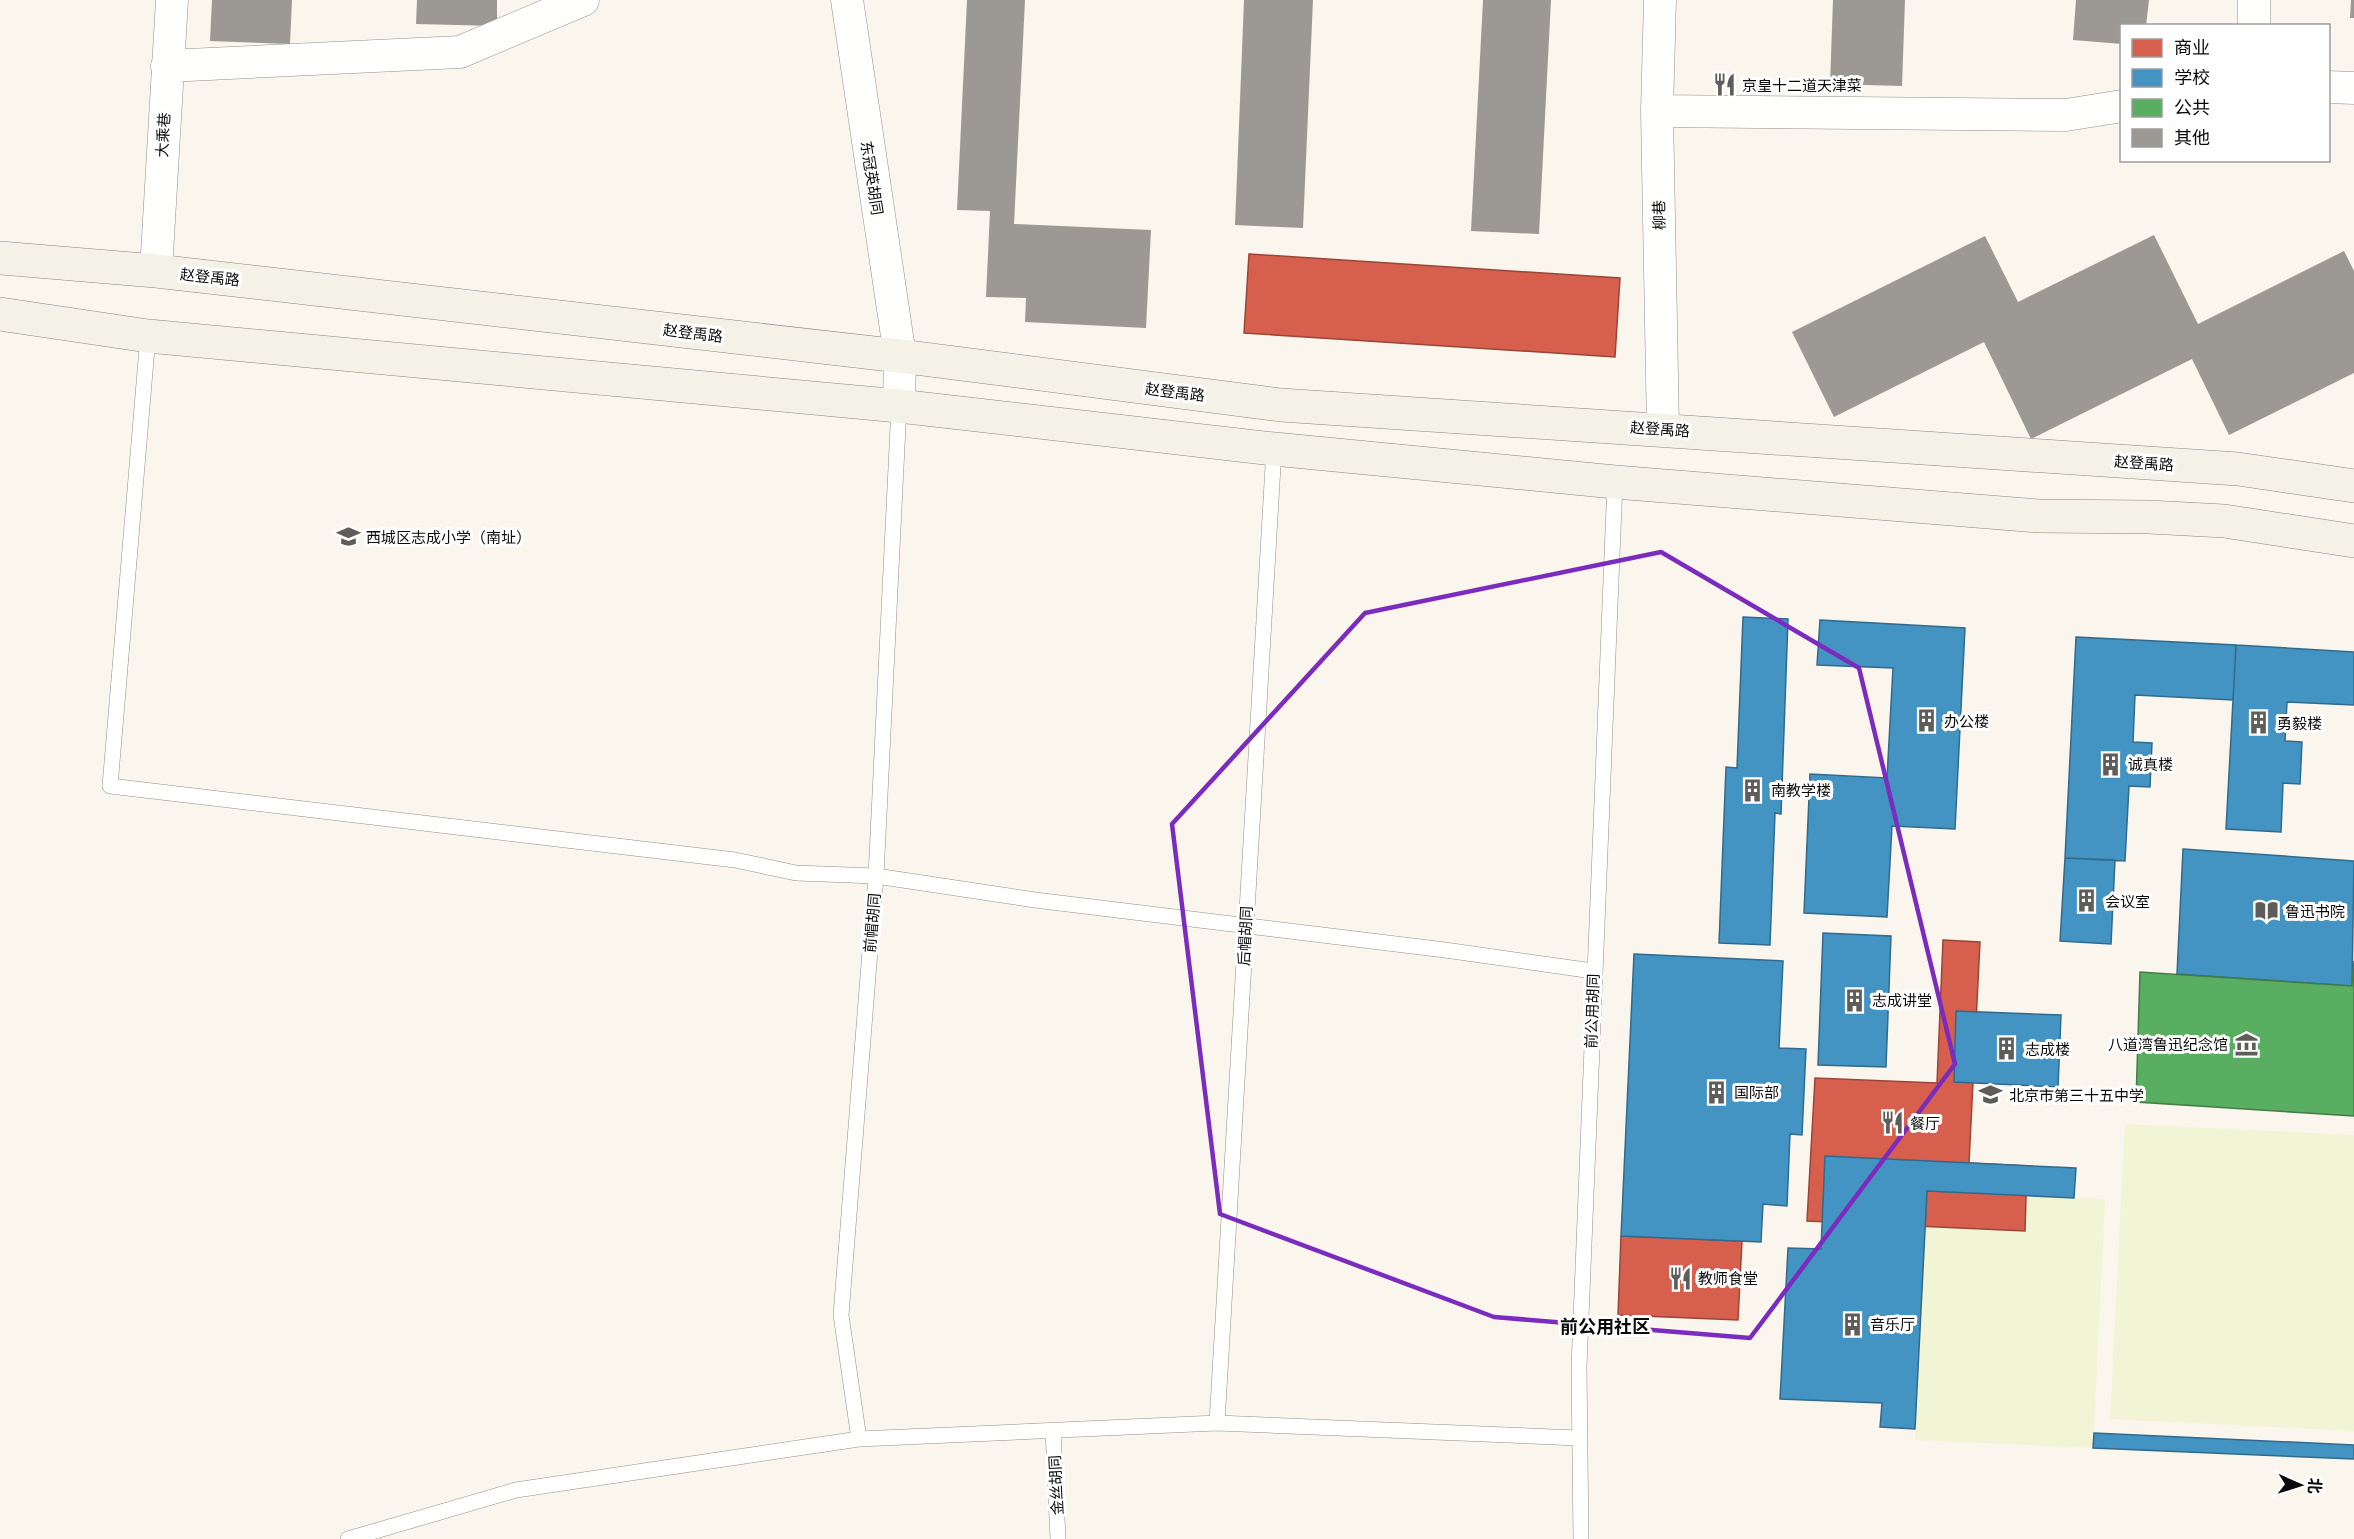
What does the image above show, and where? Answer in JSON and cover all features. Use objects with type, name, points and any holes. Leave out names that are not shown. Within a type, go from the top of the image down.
[{"type":"main road","name":"赵登禹路","points":[[0,258],[156,271],[900,356],[1281,405],[2238,469],[2354,486]]},
{"type":"main road","points":[[0,314],[148,336],[899,406],[1274,449],[1615,482],[2039,516],[2149,517],[2224,521],[2354,541]]},
{"type":"street","name":"大乘巷","points":[[156,271],[172,0]]},
{"type":"street","points":[[167,66],[460,52],[583,0]]},
{"type":"street","name":"东冠英胡同","points":[[847,0],[900,356],[899,406]]},
{"type":"street","name":"柳巷","points":[[1660,0],[1657,111],[1663,429]]},
{"type":"street","points":[[2254,0],[2254,24]]},
{"type":"street","points":[[2330,87],[2354,88]]},
{"type":"street","points":[[1657,111],[2066,115],[2120,106]]},
{"type":"lane","points":[[148,336],[110,786],[735,860],[796,873],[876,876],[1245,927],[1445,950],[1593,971]]},
{"type":"lane","name":"前帽胡同","points":[[859,1439],[841,1315],[876,876],[899,406]]},
{"type":"lane","name":"后帽胡同","points":[[1217,1423],[1274,449]]},
{"type":"lane","name":"前公用胡同","points":[[1581,1539],[1578,1438],[1593,971],[1615,482]]},
{"type":"lane","points":[[348,1539],[516,1490],[859,1439],[1217,1423],[1578,1438]]},
{"type":"lane","name":"金丝胡同","points":[[1053,1430],[1058,1539]]},
{"type":"highlighted area","points":[[1661,552],[1859,668],[1955,1064],[1750,1338],[1494,1317],[1220,1214],[1172,824],[1365,613]]},
{"type":"green space","points":[[2125,1124],[2354,1135],[2354,1431],[2110,1419]]},
{"type":"green space","points":[[1927,1191],[2105,1199],[2093,1448],[1915,1440]]},
{"type":"building: 商业","points":[[1249,254],[1620,278],[1615,357],[1244,333]]},
{"type":"building: 商业","name":"餐厅","points":[[1943,940],[1980,942],[1969,1163],[2027,1166],[2025,1231],[1807,1221],[1815,1078],[1937,1083]]},
{"type":"building: 商业","name":"教师食堂","points":[[1621,1236],[1742,1241],[1738,1320],[1618,1315]]},
{"type":"building: 学校","name":"南教学楼","points":[[1743,617],[1788,619],[1781,814],[1775,813],[1770,945],[1719,943],[1726,767],[1737,768]]},
{"type":"building: 学校","name":"办公楼","points":[[1820,620],[1965,628],[1955,829],[1892,826],[1887,917],[1804,913],[1810,774],[1887,778],[1893,668],[1817,665]]},
{"type":"building: 学校","name":"诚真楼","points":[[2076,637],[2236,645],[2233,700],[2135,695],[2133,742],[2152,743],[2150,787],[2129,786],[2125,861],[2065,858]]},
{"type":"building: 学校","name":"勇毅楼","points":[[2236,645],[2354,652],[2354,705],[2287,702],[2285,741],[2302,742],[2300,784],[2283,783],[2281,832],[2226,829]]},
{"type":"building: 学校","name":"鲁迅书院","points":[[2183,849],[2354,861],[2352,986],[2177,974]]},
{"type":"building: 学校","name":"会议室","points":[[2065,858],[2115,860],[2111,944],[2060,941]]},
{"type":"building: 学校","name":"志成讲堂","points":[[1823,933],[1891,936],[1886,1067],[1818,1065]]},
{"type":"building: 学校","name":"国际部","points":[[1634,954],[1783,961],[1779,1048],[1806,1049],[1802,1135],[1790,1134],[1787,1206],[1763,1204],[1761,1242],[1621,1236]]},
{"type":"building: 学校","name":"志成楼","points":[[1956,1011],[2061,1015],[2058,1087],[1954,1082]]},
{"type":"building: 学校","name":"音乐厅","points":[[1825,1156],[2076,1168],[2074,1198],[1927,1191],[1915,1429],[1880,1427],[1882,1403],[1780,1399],[1788,1248],[1821,1249]]},
{"type":"building: 学校","points":[[2094,1433],[2354,1445],[2354,1459],[2093,1448]]},
{"type":"building: 公共","name":"八道湾鲁迅纪念馆","points":[[2354,961],[2354,1116],[2136,1102],[2140,972],[2352,986]]},
{"type":"building: 其他","points":[[212,0],[292,0],[290,44],[210,41]]},
{"type":"building: 其他","points":[[417,0],[497,0],[497,26],[416,24]]},
{"type":"building: 其他","points":[[967,0],[1025,0],[1014,224],[1151,230],[1146,328],[1025,322],[1026,298],[986,297],[990,211],[957,210]]},
{"type":"building: 其他","points":[[1244,0],[1313,0],[1303,228],[1235,225]]},
{"type":"building: 其他","points":[[1483,0],[1551,0],[1539,234],[1471,231]]},
{"type":"building: 其他","points":[[1833,0],[1905,0],[1902,86],[1830,84]]},
{"type":"building: 其他","points":[[2076,0],[2149,0],[2146,24],[2120,24],[2120,44],[2073,40]]},
{"type":"building: 其他","points":[[2351,0],[2354,0],[2354,18],[2350,18]]},
{"type":"building: 其他","points":[[2154,235],[2198,324],[2344,251],[2354,271],[2354,373],[2229,435],[2192,359],[2031,439],[1984,342],[1834,417],[1792,332],[1985,236],[2018,302]]},
{"type":"place","name":"京皇十二道天津菜","points":[[1724,85]]},
{"type":"place","name":"西城区志成小学（南址）","points":[[348,537]]},
{"type":"place","name":"办公楼","points":[[1926,721]]},
{"type":"place","name":"勇毅楼","points":[[2259,723]]},
{"type":"place","name":"诚真楼","points":[[2110,764]]},
{"type":"place","name":"南教学楼","points":[[1753,790]]},
{"type":"place","name":"会议室","points":[[2087,901]]},
{"type":"place","name":"鲁迅书院","points":[[2267,911]]},
{"type":"place","name":"志成讲堂","points":[[1854,1000]]},
{"type":"place","name":"八道湾鲁迅纪念馆","points":[[2246,1044]]},
{"type":"place","name":"志成楼","points":[[2007,1049]]},
{"type":"place","name":"国际部","points":[[1716,1092]]},
{"type":"place","name":"北京市第三十五中学","points":[[1991,1095]]},
{"type":"place","name":"餐厅","points":[[1892,1123]]},
{"type":"place","name":"教师食堂","points":[[1680,1278]]},
{"type":"place","name":"音乐厅","points":[[1852,1324]]},
{"type":"district","name":"前公用社区","points":[[1605,1326]]}]
